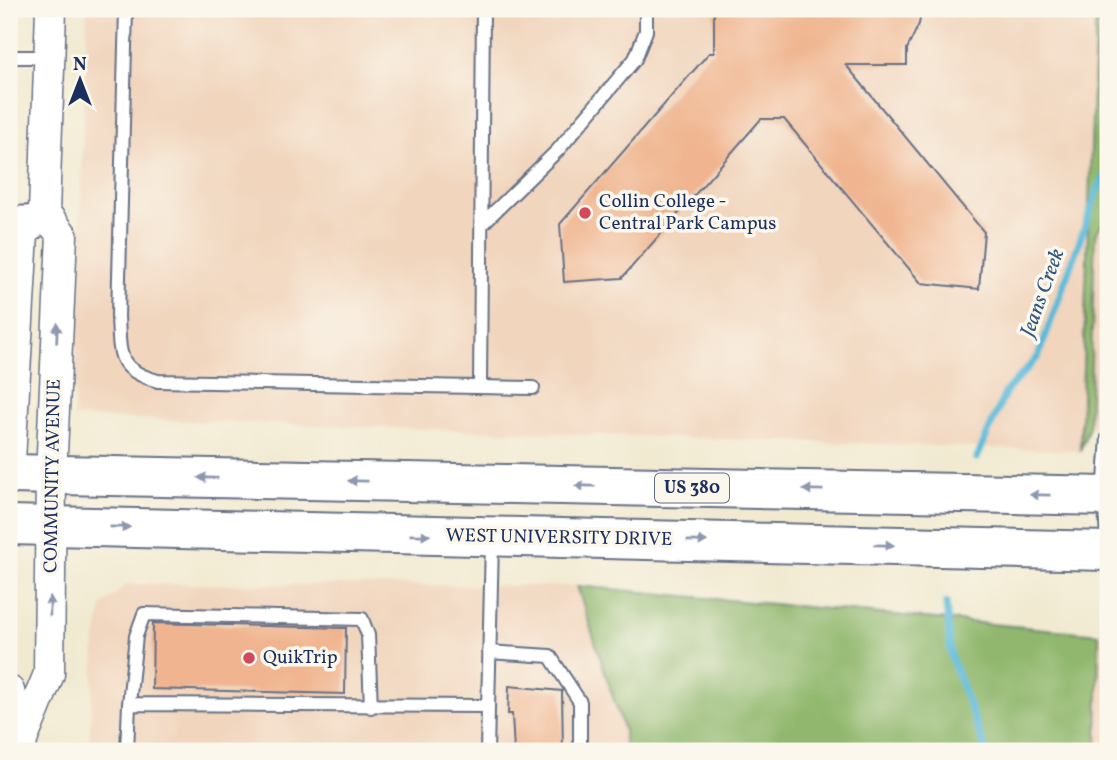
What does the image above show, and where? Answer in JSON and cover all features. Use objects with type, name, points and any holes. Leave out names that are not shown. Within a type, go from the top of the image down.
[{"type":"highway","name":"US 380","points":[[9,475],[1106,496]]},
{"type":"highway","name":"WEST UNIVERSITY DRIVE","points":[[9,525],[1108,550]]},
{"type":"street","points":[[9,475],[23,233],[44,212],[51,9]]},
{"type":"street","name":"COMMUNITY AVENUE","points":[[21,746],[48,674],[51,475],[62,235],[44,212]]},
{"type":"street","name":"COMMUNITY AVENUE","points":[[9,691],[21,746]]},
{"type":"lane","points":[[126,9],[118,316],[119,352],[125,365],[136,376],[158,381],[533,388]]},
{"type":"lane","points":[[480,387],[482,9]]},
{"type":"lane","points":[[481,225],[558,150],[635,59],[646,31],[646,9]]},
{"type":"lane","points":[[9,57],[50,57]]},
{"type":"lane","points":[[9,213],[44,212]]},
{"type":"lane","points":[[1108,437],[1108,550]]},
{"type":"lane","points":[[487,751],[492,536]]},
{"type":"lane","points":[[127,751],[135,636],[144,614],[362,619],[369,635],[371,707]]},
{"type":"lane","points":[[489,652],[550,656],[580,702],[580,751]]},
{"type":"lane","points":[[129,704],[488,706]]},
{"type":"shaded area","name":"Collin College - Central Park Campus","points":[[87,9],[1096,9],[1080,451],[74,417]]},
{"type":"shaded area","points":[[1108,214],[1108,427],[1090,427],[1095,235]]},
{"type":"shaded area","points":[[127,584],[577,586],[624,731],[624,751],[89,751],[95,644],[102,606]]},
{"type":"shaded area","points":[[1099,634],[1108,634],[1108,751],[1097,751]]},
{"type":"green space","points":[[1096,9],[1108,9],[1108,214],[1095,235],[1089,427],[1080,451]]},
{"type":"green space","points":[[577,586],[1099,634],[1097,751],[624,751],[624,731]]},
{"type":"building","points":[[714,9],[922,9],[919,24],[907,49],[907,65],[846,65],[984,232],[979,289],[921,283],[784,119],[761,119],[622,278],[564,282],[560,224],[709,53],[714,53]]},
{"type":"building","name":"QuikTrip","points":[[153,623],[346,628],[345,694],[152,689]]},
{"type":"building","points":[[509,686],[562,691],[563,751],[514,751],[512,714],[508,714]]},
{"type":"waterway","name":"Jeans Creek","points":[[977,458],[1006,391],[1038,357],[1101,181],[1108,170]]},
{"type":"waterway","name":"Jeans Creek","points":[[946,603],[951,657],[986,751]]},
{"type":"place","name":"Collin College - Central Park Campus","points":[[585,213]]},
{"type":"place","name":"QuikTrip","points":[[249,658]]}]
